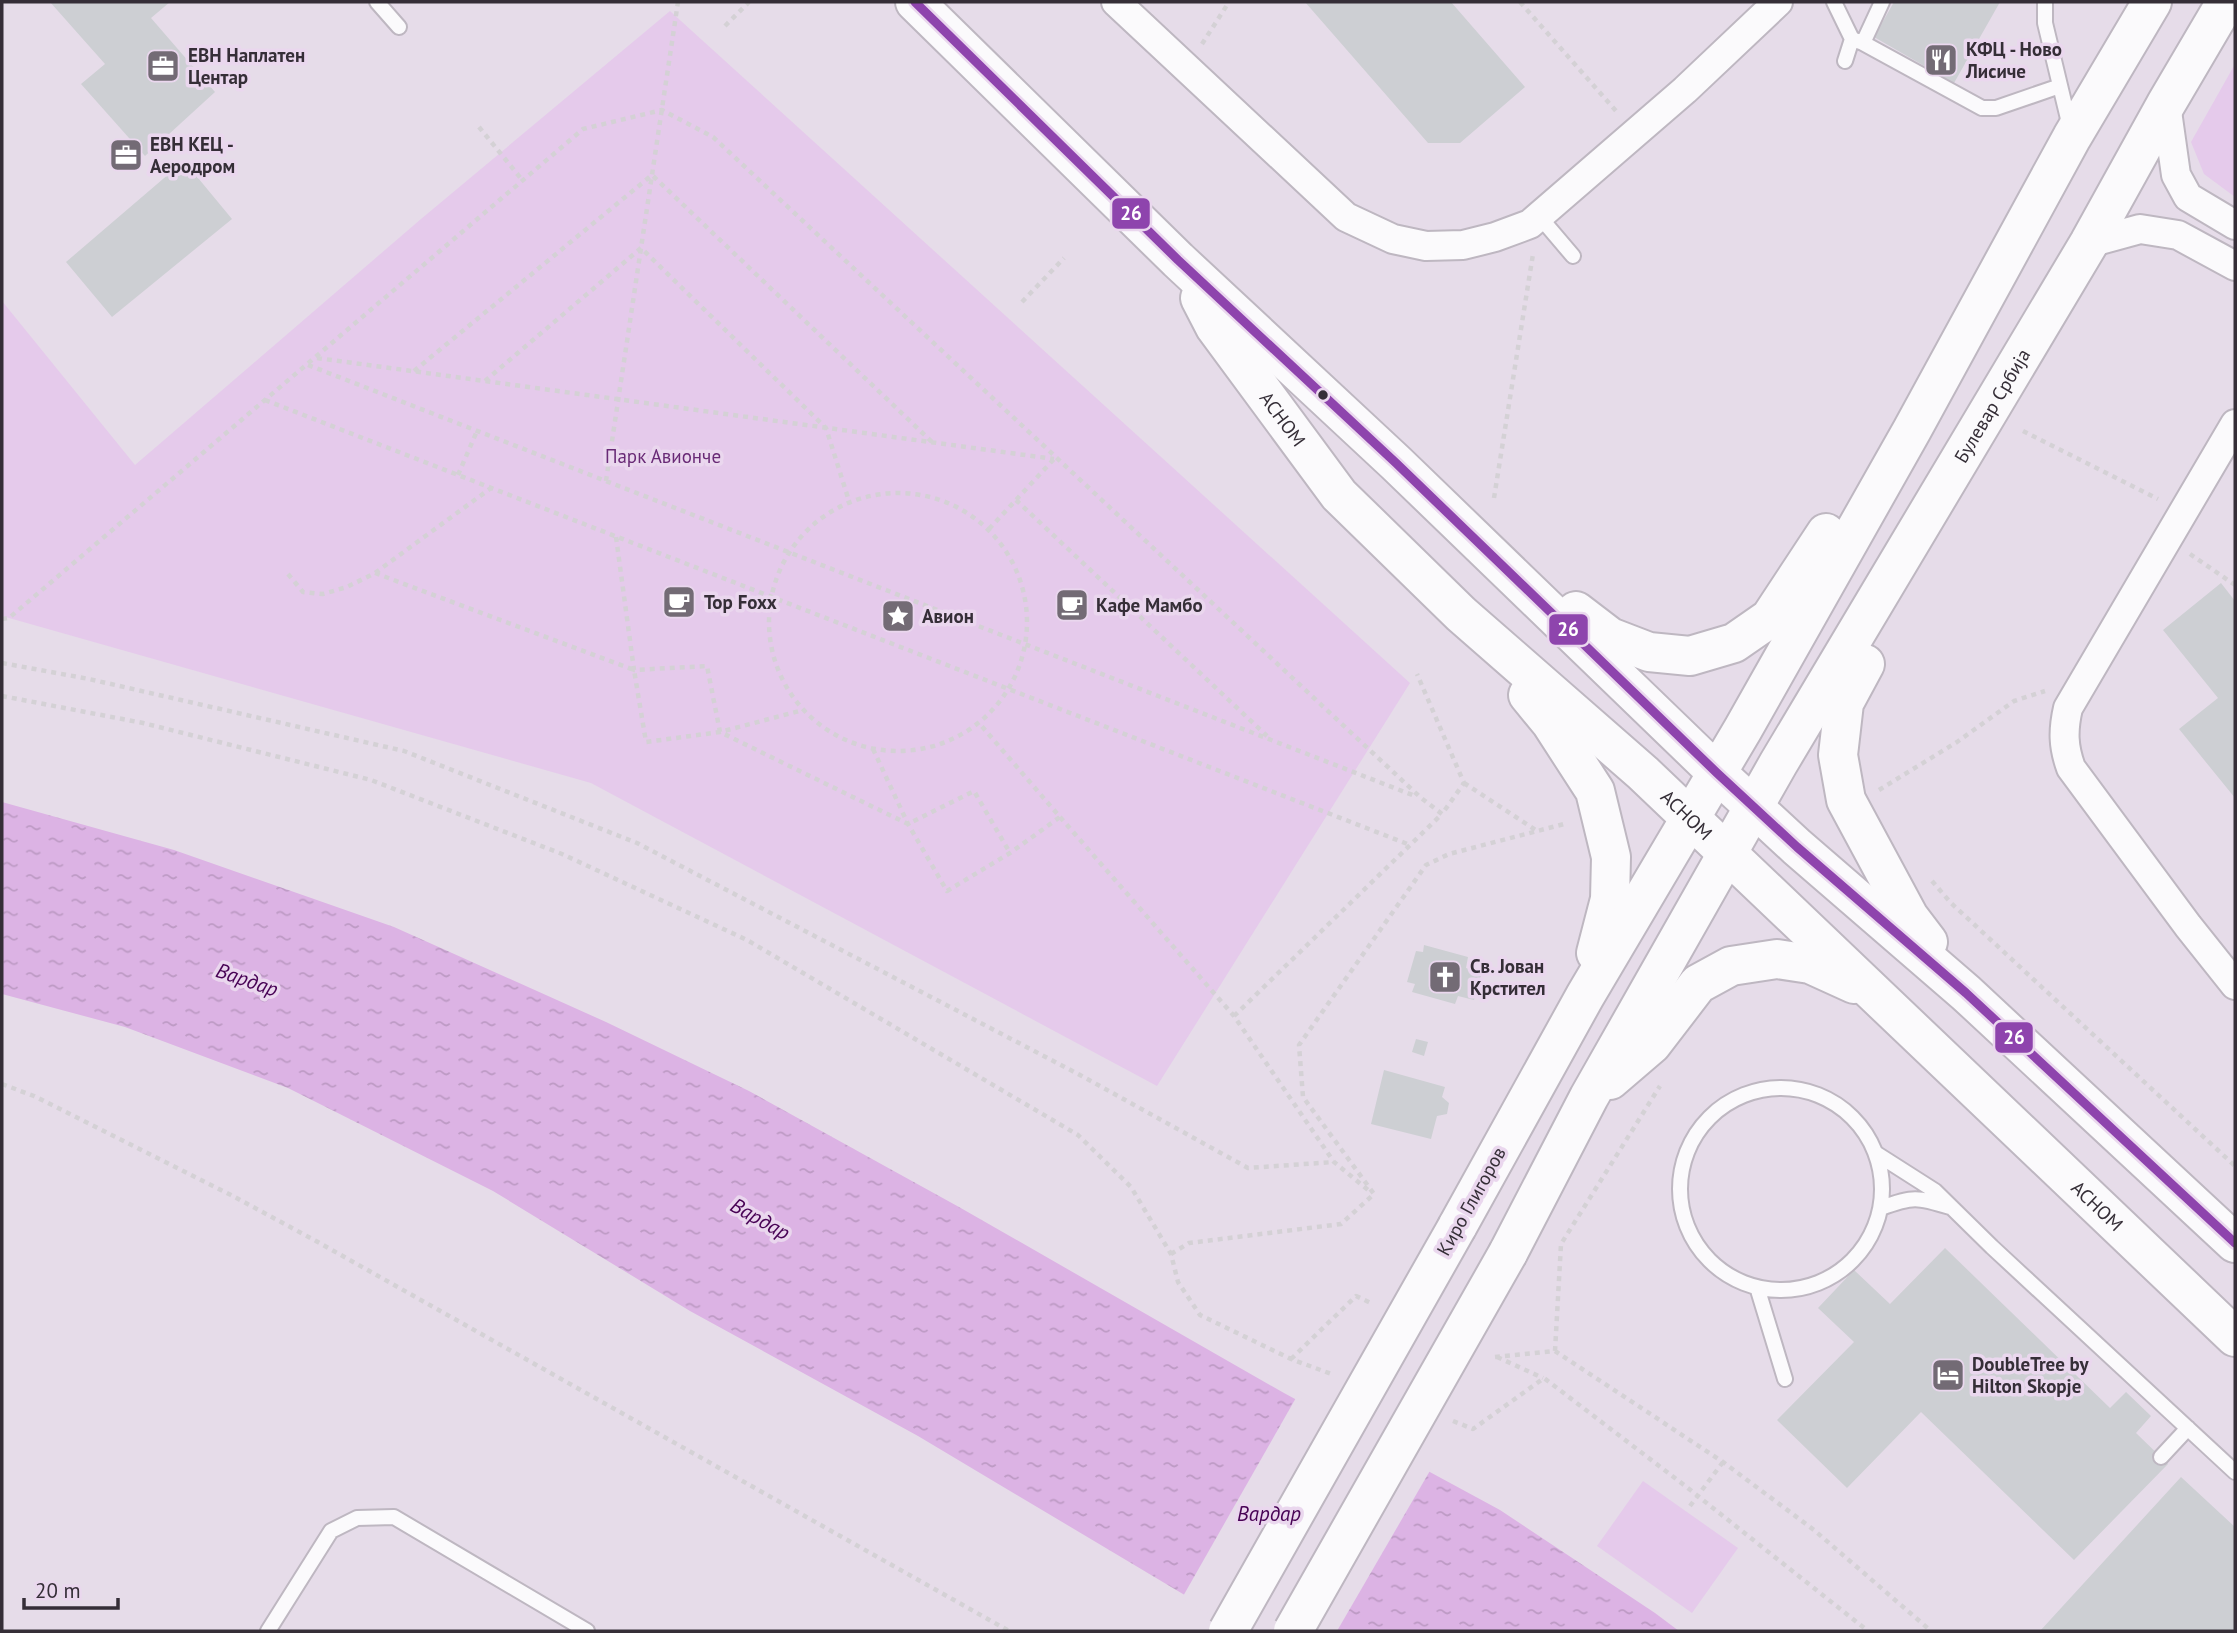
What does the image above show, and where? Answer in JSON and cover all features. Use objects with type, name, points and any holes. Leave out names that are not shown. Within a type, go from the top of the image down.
[{"type":"street","name":"АСНОМ","points":[[915,2],[1178,260],[1396,463],[1754,808],[1966,993],[2235,1243]]},
{"type":"street","points":[[1115,2],[1346,217],[1393,239],[1426,246],[1463,245],[1530,224],[1635,133],[1777,2]]},
{"type":"street","points":[[1717,773],[1912,430],[2073,137],[2152,2]]},
{"type":"street","name":"Булевар Србија","points":[[1754,808],[2089,243],[2226,2]]},
{"type":"street","points":[[2166,104],[2174,170],[2188,197],[2235,225]]},
{"type":"street","points":[[2089,243],[2140,229],[2178,235],[2235,266]]},
{"type":"street","name":"АСНОМ","points":[[1178,260],[1216,327],[1339,495],[1461,614],[1643,774],[2235,1337]]},
{"type":"street","points":[[2235,424],[2077,692],[2068,708],[2063,727],[2064,749],[2071,768],[2235,985]]},
{"type":"street","points":[[1396,463],[1478,524],[1570,606],[1610,637],[1650,652],[1690,656],[1734,643],[1770,618],[1816,551],[1855,484],[1912,430]]},
{"type":"street","points":[[1963,457],[1942,522],[1844,703],[1838,755],[1846,800],[1870,847],[1909,917],[1966,993]]},
{"type":"street","points":[[1461,614],[1551,723],[1595,791],[1611,857],[1610,899],[1586,996]]},
{"type":"street","name":"Киро Глигоров","points":[[1228,1631],[1586,996],[1717,773]]},
{"type":"street","points":[[1293,1631],[1508,1253],[1589,1097],[1754,808]]},
{"type":"street","points":[[1589,1097],[1652,1044],[1698,984],[1731,966],[1777,959],[1810,964],[1876,993]]},
{"type":"lane","points":[[377,2],[399,27]]},
{"type":"lane","points":[[1834,2],[1857,41],[1982,108],[1996,108],[2060,86]]},
{"type":"lane","points":[[1845,61],[1882,2]]},
{"type":"lane","points":[[2045,2],[2045,23],[2073,137]]},
{"type":"lane","points":[[1539,216],[1573,256]]},
{"type":"lane","points":[[1785,1087],[1815,1093],[1841,1107],[1862,1128],[1877,1154],[1882,1181],[1881,1208],[1871,1237],[1850,1263],[1823,1281],[1791,1290],[1757,1287],[1730,1276],[1706,1258],[1689,1233],[1680,1204],[1680,1174],[1689,1146],[1705,1121],[1728,1102],[1755,1090],[1785,1087]]},
{"type":"lane","points":[[1877,1154],[1935,1191],[2235,1472]]},
{"type":"lane","points":[[1881,1208],[1919,1197],[1952,1207]]},
{"type":"lane","points":[[1757,1287],[1785,1380]]},
{"type":"lane","points":[[2161,1457],[2188,1428]]},
{"type":"lane","points":[[268,1631],[331,1531],[357,1518],[394,1517],[587,1631]]},
{"type":"path","points":[[606,481],[678,2]]},
{"type":"path","points":[[724,26],[748,2]]},
{"type":"path","points":[[1186,68],[1229,2]]},
{"type":"path","points":[[1520,2],[1635,133]]},
{"type":"path","points":[[2,619],[9,618],[583,130],[662,110],[713,137],[1055,459],[1420,797],[1442,814]]},
{"type":"path","points":[[479,127],[523,181]]},
{"type":"path","points":[[413,371],[652,175]]},
{"type":"path","points":[[652,175],[932,442]]},
{"type":"path","points":[[1494,498],[1539,216]]},
{"type":"path","points":[[485,381],[641,248]]},
{"type":"path","points":[[641,248],[826,428],[849,501]]},
{"type":"path","points":[[1022,302],[1064,258]]},
{"type":"path","points":[[316,358],[1055,459]]},
{"type":"path","points":[[307,365],[1420,797]]},
{"type":"path","points":[[265,400],[1410,845]]},
{"type":"path","points":[[458,475],[477,431]]},
{"type":"path","points":[[2023,431],[2183,512]]},
{"type":"path","points":[[989,529],[1055,459]]},
{"type":"path","points":[[288,575],[303,592],[323,594],[347,587],[374,573],[491,488]]},
{"type":"path","points":[[886,492],[923,494],[958,507],[989,529],[1014,563],[1027,602],[1026,644],[1020,668],[1009,690],[995,708],[979,723],[947,742],[910,751],[872,749],[835,735],[803,710],[780,677],[769,637],[770,596],[777,573],[788,552],[815,522],[849,501],[886,492]]},
{"type":"path","points":[[1016,500],[1271,739]]},
{"type":"path","points":[[616,537],[646,742],[720,732],[803,710]]},
{"type":"path","points":[[2167,539],[2235,585]]},
{"type":"path","points":[[374,573],[634,670],[707,666],[720,732]]},
{"type":"path","points":[[2,663],[89,679],[404,751],[637,843],[1080,1075],[1248,1168],[1334,1162]]},
{"type":"path","points":[[1417,674],[1465,783],[1538,832]]},
{"type":"path","points":[[1883,800],[1880,790],[1957,742],[2014,701],[2039,692],[2059,689],[2077,692]]},
{"type":"path","points":[[2,696],[143,723],[372,780],[562,854],[747,940],[1078,1135],[1131,1187],[1171,1254],[1178,1282],[1200,1315],[1291,1359],[1343,1379]]},
{"type":"path","points":[[979,723],[1234,1016],[1334,1162],[1374,1194]]},
{"type":"path","points":[[720,732],[908,824]]},
{"type":"path","points":[[872,749],[908,824],[947,891],[1010,853],[1059,817]]},
{"type":"path","points":[[1234,1016],[1442,814],[1465,783]]},
{"type":"path","points":[[908,824],[974,790],[1010,853]]},
{"type":"path","points":[[1374,1194],[1303,1097],[1299,1045],[1426,865],[1449,854],[1578,820]]},
{"type":"path","points":[[1928,876],[1951,903],[2235,1166]]},
{"type":"path","points":[[1555,1351],[1561,1244],[1664,1080]]},
{"type":"path","points":[[2,1084],[34,1096],[316,1241],[1009,1631]]},
{"type":"path","points":[[1171,1254],[1189,1243],[1341,1224],[1374,1194]]},
{"type":"path","points":[[1495,1357],[1555,1351],[1723,1462],[1814,1530],[1931,1631]]},
{"type":"path","points":[[1447,1419],[1473,1429],[1544,1378],[1868,1631]]},
{"type":"path","points":[[1690,1506],[1723,1462]]},
{"type":"green space","name":"Парк Авионче","points":[[670,11],[1410,683],[1157,1086],[591,783],[2,616],[2,301],[135,465],[421,219]]},
{"type":"green space","points":[[2235,64],[2235,197],[2204,174],[2191,142]]},
{"type":"green space","points":[[1643,1481],[1738,1548],[1692,1613],[1597,1546]]},
{"type":"water","name":"Вардар","points":[[2,802],[174,850],[394,927],[606,1022],[749,1091],[959,1207],[1284,1393],[1500,1510],[1679,1631],[1245,1631],[918,1436],[690,1311],[493,1191],[288,1088],[125,1027],[2,994]]},
{"type":"pier","points":[[1297,1396],[1431,1469],[1337,1631],[1238,1631],[1182,1598]]},
{"type":"building","points":[[50,2],[170,2],[151,18],[215,92],[145,156],[81,84],[105,64]]},
{"type":"building","points":[[1305,2],[1451,2],[1525,87],[1460,143],[1428,143]]},
{"type":"building","name":"КФЦ - Ново Лисиче","points":[[1894,2],[2000,2],[1954,83],[1874,37]]},
{"type":"building","points":[[184,161],[232,219],[112,317],[66,262]]},
{"type":"building","points":[[2221,583],[2235,601],[2235,798],[2179,729],[2218,698],[2163,630]]},
{"type":"building","name":"Св. Јован Крстител","points":[[1424,945],[1468,957],[1466,968],[1482,972],[1474,1000],[1458,996],[1455,1004],[1412,992],[1415,984],[1407,982],[1416,951],[1423,952]]},
{"type":"building","points":[[1416,1039],[1428,1042],[1424,1056],[1412,1052]]},
{"type":"building","points":[[1384,1070],[1445,1087],[1442,1097],[1449,1103],[1447,1114],[1437,1116],[1431,1139],[1371,1124]]},
{"type":"building","name":"DoubleTree by Hilton Skopje","points":[[1945,1248],[2110,1408],[2126,1392],[2151,1416],[2136,1433],[2168,1464],[2074,1560],[1921,1412],[1847,1488],[1777,1420],[1854,1342],[1818,1308],[1854,1270],[1890,1304]]},
{"type":"building","points":[[2181,1477],[2235,1527],[2235,1631],[2040,1631]]},
{"type":"transit line","name":"26","points":[[915,2],[1178,260],[1396,463],[1717,773],[1797,847],[1966,993],[2235,1243]]},
{"type":"place","name":"КФЦ - Ново Лисиче","points":[[1941,60]]},
{"type":"place","name":"ЕВН Наплатен Центар","points":[[163,66]]},
{"type":"place","name":"ЕВН КЕЦ - Аеродром","points":[[126,155]]},
{"type":"place","name":"Top Foxx","points":[[679,602]]},
{"type":"place","name":"Кафе Мамбо","points":[[1072,605]]},
{"type":"place","name":"Авион","points":[[898,616]]},
{"type":"place","name":"Св. Јован Крстител","points":[[1445,977]]},
{"type":"place","name":"DoubleTree by Hilton Skopje","points":[[1948,1375]]}]
